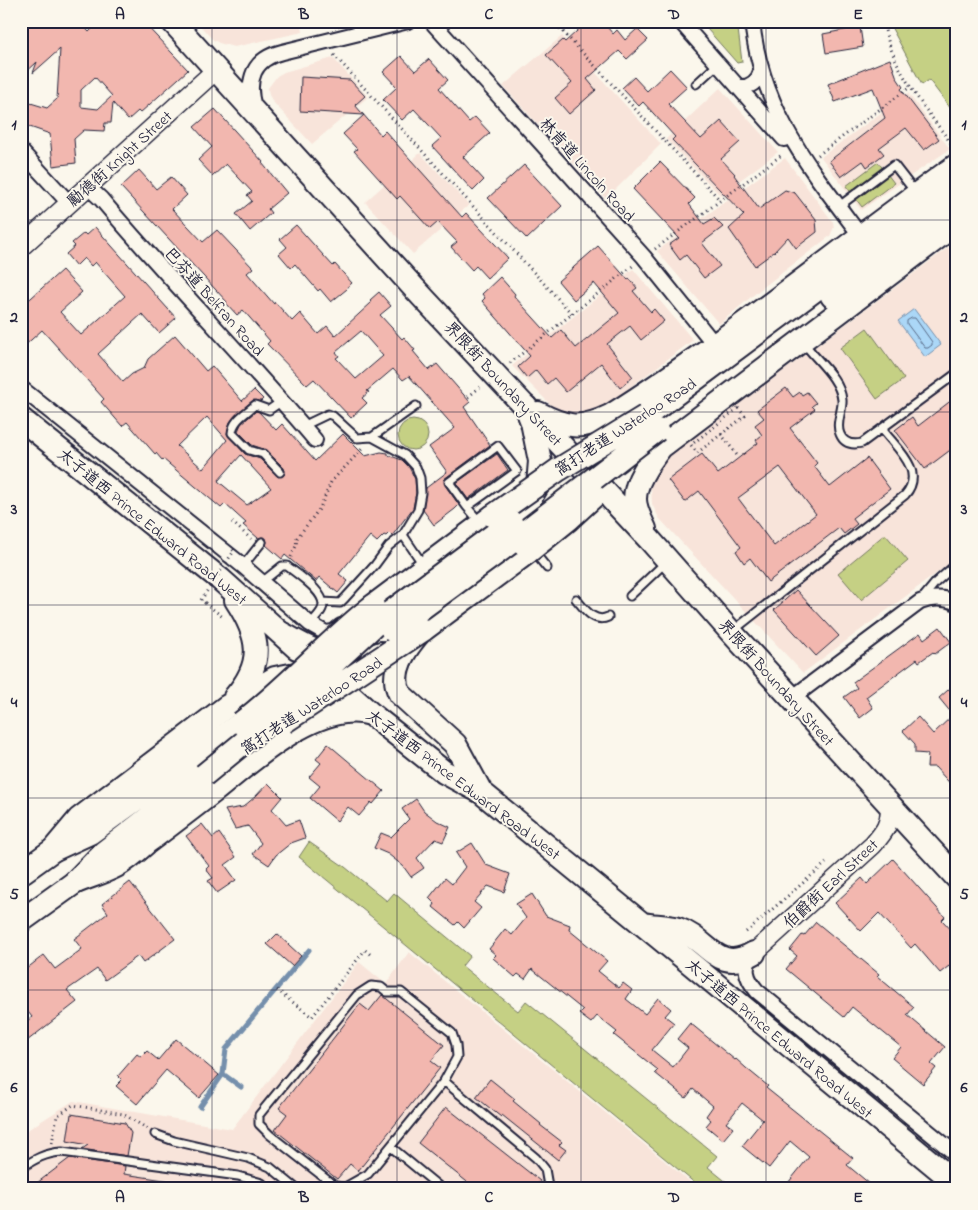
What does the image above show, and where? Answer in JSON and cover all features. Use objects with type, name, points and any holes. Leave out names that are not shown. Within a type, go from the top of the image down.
[{"type":"main road","name":"界限街 Boundary Street","points":[[172,21],[415,289],[619,505],[731,632],[957,878]]},
{"type":"main road","name":"窩打老道 Waterloo Road","points":[[21,921],[74,883],[104,852],[353,622],[373,606],[558,470],[668,401],[932,215],[956,157]]},
{"type":"main road","name":"窩打老道 Waterloo Road","points":[[21,873],[53,850],[90,833],[197,768],[342,686],[423,630],[528,552],[659,438],[722,378],[932,215],[957,184]]},
{"type":"main road","name":"窩打老道 Waterloo Road","points":[[526,407],[558,423],[570,426],[584,426],[598,422],[625,406],[714,345],[860,236],[932,215],[954,227],[803,340],[659,438],[637,486],[635,500],[649,539]]},
{"type":"main road","points":[[625,406],[620,416],[620,421],[630,440],[642,450],[650,452],[659,438]]},
{"type":"main road","points":[[197,768],[280,712],[380,620],[511,522],[525,506],[538,485],[540,461],[532,422],[526,407]]},
{"type":"main road","name":"太子道西 Prince Edward Road West","points":[[21,419],[220,579],[371,714],[444,772],[480,792],[643,924],[957,1184]]},
{"type":"main road","points":[[283,634],[308,648],[321,652],[340,654],[359,650],[392,630],[513,541],[659,438]]},
{"type":"main road","name":"窩打老道 Waterloo Road","points":[[53,850],[79,819],[226,707],[275,678],[322,670],[372,658],[400,643],[583,512],[589,509],[619,505]]},
{"type":"main road","points":[[220,579],[244,613],[255,639],[257,650],[254,667],[248,680],[226,707]]},
{"type":"main road","points":[[426,624],[405,651],[396,675],[396,688],[400,694],[455,744],[480,792]]},
{"type":"main road","points":[[226,707],[255,708],[261,712],[269,732],[265,750]]},
{"type":"main road","name":"窩打老道 Waterloo Road","points":[[74,883],[117,866],[265,750],[297,730],[330,715],[348,712],[371,714]]},
{"type":"main road","points":[[643,924],[679,929],[724,959],[740,959],[754,953]]},
{"type":"street","points":[[259,118],[252,102],[250,86],[256,68],[269,56],[408,21]]},
{"type":"street","name":"林肯道 Lincoln Road","points":[[430,21],[644,257],[714,345]]},
{"type":"street","points":[[680,21],[791,148],[810,157]]},
{"type":"street","points":[[752,21],[761,71],[778,117],[810,157],[838,206],[860,236]]},
{"type":"street","name":"勵德街 Knight Street","points":[[21,247],[216,70]]},
{"type":"street","points":[[738,87],[748,86],[757,81],[761,71]]},
{"type":"street","points":[[21,151],[69,203]]},
{"type":"street","name":"巴芬道 Belfran Road","points":[[88,187],[101,199],[315,440]]},
{"type":"street","name":"太子道西 Prince Edward Road West","points":[[21,388],[243,566],[310,624],[324,632],[335,631],[362,615],[422,563]]},
{"type":"street","points":[[422,563],[479,521]]},
{"type":"street","points":[[792,698],[920,602],[929,598],[940,598],[957,603]]},
{"type":"street","name":"伯爵街 Earl Street","points":[[754,953],[873,845],[884,832],[890,820],[890,806]]},
{"type":"street","name":"太子道西 Prince Edward Road West","points":[[754,953],[746,968],[747,976],[757,991],[957,1155]]},
{"type":"lane","points":[[696,84],[718,64]]},
{"type":"lane","points":[[838,206],[894,165],[932,215]]},
{"type":"lane","points":[[803,340],[839,388],[842,410],[838,427],[843,440],[849,443],[862,443],[957,373]]},
{"type":"lane","points":[[280,472],[264,454],[250,450],[232,433],[233,425],[255,405],[269,410],[282,401]]},
{"type":"lane","points":[[302,426],[328,414],[337,419],[357,438],[372,437],[416,406]]},
{"type":"lane","points":[[731,632],[911,489],[914,480],[913,472],[882,429]]},
{"type":"lane","points":[[323,602],[340,602],[345,598],[376,565],[390,546],[404,535],[418,510],[422,493],[416,467],[405,455],[372,437]]},
{"type":"lane","points":[[467,507],[517,471],[498,446],[449,482],[467,507],[479,521]]},
{"type":"lane","points":[[404,535],[422,563]]},
{"type":"lane","points":[[243,566],[262,542]]},
{"type":"lane","points":[[531,548],[547,568]]},
{"type":"lane","points":[[630,596],[668,560]]},
{"type":"lane","points":[[262,582],[282,566],[287,566],[320,593],[323,609],[310,624]]},
{"type":"lane","points":[[920,602],[936,582],[952,568]]},
{"type":"lane","points":[[576,598],[593,617],[600,619],[608,617]]},
{"type":"lane","points":[[371,986],[381,987],[387,992],[401,992],[452,1033],[456,1045],[456,1057],[444,1082],[368,1174],[345,1187],[335,1186],[270,1136],[260,1124],[259,1115],[357,994],[371,986]]},
{"type":"lane","points":[[444,1082],[536,1158],[545,1169],[547,1189]]},
{"type":"lane","points":[[154,1134],[174,1141],[248,1158],[270,1167],[297,1189]]},
{"type":"lane","points":[[391,1147],[442,1189]]},
{"type":"lane","points":[[21,1168],[50,1152],[62,1152],[238,1176],[262,1183],[267,1189]]},
{"type":"path","points":[[554,21],[720,200]]},
{"type":"path","points":[[883,21],[890,50],[910,87],[956,157]]},
{"type":"path","points":[[334,55],[572,314]]},
{"type":"path","points":[[810,157],[910,87]]},
{"type":"path","points":[[653,251],[783,154]]},
{"type":"path","points":[[508,364],[635,264]]},
{"type":"path","points":[[468,397],[480,386]]},
{"type":"path","points":[[697,453],[745,416]]},
{"type":"path","points":[[721,434],[739,458]]},
{"type":"path","points":[[287,566],[296,546],[297,538],[320,508],[331,482],[372,437]]},
{"type":"path","points":[[230,622],[201,600],[234,551],[232,549]]},
{"type":"path","points":[[746,932],[826,863]]},
{"type":"path","points":[[277,990],[312,1017],[365,950],[371,955]]},
{"type":"path","points":[[50,1152],[57,1116],[73,1105],[123,1114],[136,1122]]},
{"type":"shaded area","points":[[196,21],[301,21],[303,32],[234,47],[212,39]]},
{"type":"shaded area","points":[[562,36],[661,144],[606,199],[503,86]]},
{"type":"shaded area","points":[[333,58],[368,97],[312,144],[273,102],[268,88],[277,76],[284,72]]},
{"type":"shaded area","points":[[720,88],[778,152],[720,195],[666,139]]},
{"type":"shaded area","points":[[908,93],[950,149],[861,210],[821,157]]},
{"type":"shaded area","points":[[420,153],[469,205],[413,254],[365,202]]},
{"type":"shaded area","points":[[785,158],[833,222],[834,227],[830,236],[719,324],[657,251]]},
{"type":"shaded area","points":[[957,241],[957,574],[949,564],[803,673],[659,518],[652,504],[651,488],[655,473],[664,460]]},
{"type":"shaded area","points":[[633,269],[693,340],[597,412],[587,417],[569,415],[555,409],[512,366]]},
{"type":"shaded area","points":[[409,952],[699,1189],[21,1189],[21,1134],[73,1101],[232,1129],[359,962],[386,984]]},
{"type":"green space","points":[[700,21],[737,21],[742,62],[737,63]]},
{"type":"green space","points":[[888,21],[957,21],[957,105],[951,109],[929,80],[922,85]]},
{"type":"green space","points":[[878,162],[894,183],[862,207],[846,186]]},
{"type":"green space","points":[[867,328],[904,379],[877,399],[840,348]]},
{"type":"green space","points":[[413,420],[424,424],[428,435],[424,446],[413,450],[402,446],[398,435],[402,424]]},
{"type":"green space","points":[[885,534],[908,561],[861,600],[838,573]]},
{"type":"green space","points":[[309,842],[345,867],[387,901],[394,893],[470,956],[462,966],[518,1011],[526,1001],[717,1156],[708,1167],[735,1189],[702,1189],[299,857]]},
{"type":"water","points":[[914,309],[941,345],[925,357],[898,321]]},
{"type":"building","points":[[21,21],[79,21],[89,32],[100,21],[142,21],[188,70],[140,113],[138,111],[128,120],[113,103],[111,123],[105,123],[104,131],[84,130],[74,139],[76,163],[53,166],[50,134],[21,124],[21,109],[24,101],[47,108],[57,99],[60,49],[33,73],[37,62],[21,77]],"holes":[[[95,77],[112,96],[98,109],[81,107],[81,90]]]},
{"type":"building","points":[[588,21],[602,21],[613,34],[617,30],[625,40],[637,29],[648,40],[627,59],[619,51],[587,79],[596,90],[569,114],[555,98],[572,83],[546,55],[563,40],[565,42]]},
{"type":"building","points":[[860,27],[863,47],[826,53],[823,34]]},
{"type":"building","points":[[401,56],[415,71],[429,59],[448,80],[439,88],[469,122],[475,117],[490,133],[463,157],[484,180],[473,191],[432,146],[441,138],[414,109],[402,120],[383,100],[397,87],[383,72]]},
{"type":"building","points":[[890,59],[897,78],[903,87],[901,89],[939,139],[924,150],[906,128],[879,148],[884,154],[867,167],[863,161],[841,177],[829,161],[885,118],[873,88],[835,102],[828,84]]},
{"type":"building","points":[[670,69],[687,87],[668,104],[701,139],[721,121],[740,142],[721,159],[735,174],[759,209],[785,190],[795,193],[816,220],[817,232],[796,248],[788,237],[774,252],[755,266],[729,229],[744,215],[672,140],[675,137],[643,102],[639,106],[622,88],[634,77],[647,91]]},
{"type":"building","points":[[301,77],[350,80],[365,96],[355,105],[364,115],[300,111]]},
{"type":"building","points":[[215,109],[263,162],[287,193],[268,209],[271,213],[250,231],[236,214],[252,201],[247,195],[252,192],[226,164],[213,176],[198,160],[212,147],[194,127]]},
{"type":"building","points":[[364,115],[381,135],[385,131],[462,217],[466,213],[508,258],[487,278],[476,266],[472,270],[451,247],[457,242],[438,222],[430,229],[400,196],[397,199],[354,151],[357,149],[343,134]]},
{"type":"building","points":[[660,162],[695,198],[689,204],[704,224],[714,218],[723,227],[702,243],[720,266],[704,278],[686,255],[680,260],[669,245],[679,238],[633,189]]},
{"type":"building","points":[[524,165],[562,206],[527,239],[488,198]]},
{"type":"building","points":[[139,170],[156,189],[171,177],[187,195],[172,209],[203,242],[217,230],[253,268],[247,273],[274,304],[275,302],[292,321],[300,313],[318,334],[327,326],[335,336],[371,303],[370,300],[379,292],[391,306],[380,315],[402,339],[404,337],[429,370],[437,364],[470,402],[464,407],[490,445],[444,479],[445,485],[459,505],[434,525],[423,510],[426,488],[447,472],[429,447],[455,428],[409,376],[403,380],[393,369],[367,391],[369,392],[362,398],[367,403],[351,418],[314,379],[307,385],[267,344],[270,341],[243,310],[237,315],[121,187]],"holes":[[[361,331],[383,356],[356,379],[336,358],[339,356],[336,352]]]},
{"type":"building","points":[[296,225],[333,266],[335,264],[352,283],[331,302],[320,289],[318,291],[295,264],[291,268],[279,254],[287,247],[280,239]]},
{"type":"building","points":[[95,227],[176,318],[159,333],[142,314],[98,354],[123,382],[132,374],[144,368],[148,359],[175,335],[206,371],[212,366],[242,401],[254,390],[263,399],[261,401],[252,401],[237,414],[230,422],[227,434],[245,454],[260,459],[278,477],[284,475],[284,468],[266,450],[252,445],[238,431],[241,424],[256,411],[276,430],[282,424],[315,461],[343,434],[365,456],[381,452],[388,453],[388,455],[402,460],[409,467],[415,479],[416,493],[413,508],[392,536],[389,533],[386,536],[384,535],[377,542],[370,536],[339,574],[348,581],[338,593],[319,577],[316,581],[285,555],[282,559],[266,545],[266,538],[258,538],[243,525],[246,523],[225,504],[221,508],[155,454],[127,422],[122,426],[101,402],[104,399],[42,330],[21,349],[21,307],[62,270],[82,292],[60,312],[81,335],[125,296],[95,262],[91,266],[84,258],[76,266],[66,254],[75,246],[72,243],[84,233],[86,235]],"holes":[[[207,417],[227,440],[203,469],[177,446]],[[241,455],[271,488],[247,505],[218,481]]]},
{"type":"building","points":[[598,246],[628,280],[629,278],[637,288],[633,291],[651,312],[654,309],[664,321],[641,340],[630,326],[607,344],[633,377],[620,388],[601,363],[566,392],[554,378],[547,384],[536,370],[527,378],[518,367],[530,356],[482,301],[485,298],[482,294],[500,277],[515,294],[514,296],[552,338],[561,330],[576,348],[619,313],[594,283],[574,300],[558,281]]},
{"type":"building","points":[[786,388],[793,397],[800,392],[802,395],[807,392],[816,403],[812,406],[815,409],[790,428],[817,463],[814,466],[830,487],[867,458],[890,489],[852,518],[857,524],[844,534],[839,528],[768,582],[750,558],[744,563],[736,551],[741,547],[699,491],[685,502],[668,480],[702,454],[718,474],[758,443],[756,440],[762,435],[755,425],[764,418],[757,410]],"holes":[[[780,467],[816,514],[774,546],[738,498]]]},
{"type":"building","points":[[957,396],[957,445],[925,469],[895,430],[912,417],[918,426]]},
{"type":"building","points":[[497,454],[508,470],[468,499],[456,483]]},
{"type":"building","points":[[796,590],[839,636],[816,656],[774,610]]},
{"type":"building","points":[[940,627],[951,642],[935,654],[933,652],[919,662],[917,659],[866,697],[873,708],[860,718],[844,697],[857,688],[853,682],[920,633],[924,639]]},
{"type":"building","points":[[957,682],[957,791],[935,767],[927,767],[928,754],[915,753],[915,744],[903,731],[918,717],[933,734],[953,715],[939,698]]},
{"type":"building","points":[[328,744],[384,791],[359,816],[348,807],[337,821],[310,798],[320,786],[309,777],[321,763],[316,759]]},
{"type":"building","points":[[268,783],[282,797],[272,809],[286,825],[299,820],[305,838],[291,843],[276,855],[269,865],[253,854],[261,843],[248,826],[235,829],[225,810],[243,807]]},
{"type":"building","points":[[416,799],[424,811],[437,821],[450,827],[443,842],[435,839],[417,858],[424,868],[411,877],[403,866],[388,854],[374,848],[381,833],[391,837],[409,819],[402,809]]},
{"type":"building","points":[[202,824],[213,838],[219,833],[236,857],[225,865],[236,880],[217,893],[208,881],[213,878],[206,869],[209,866],[186,836]]},
{"type":"building","points":[[472,843],[486,865],[510,874],[504,892],[488,886],[474,902],[481,908],[464,928],[458,922],[455,925],[433,907],[435,904],[429,898],[445,878],[452,884],[465,867],[456,853]]},
{"type":"building","points":[[893,859],[945,917],[942,920],[957,936],[957,975],[949,966],[940,973],[915,944],[911,948],[879,913],[861,931],[835,903],[862,878],[867,884]]},
{"type":"building","points":[[130,882],[175,939],[143,963],[138,956],[105,980],[97,969],[67,990],[77,1002],[27,1041],[21,1034],[21,1026],[32,1017],[21,1003],[21,973],[44,955],[55,969],[82,949],[74,939],[108,913],[102,904]]},
{"type":"building","points":[[532,894],[546,916],[570,925],[569,930],[607,961],[598,971],[619,988],[623,983],[632,990],[626,999],[645,1014],[658,998],[671,1009],[665,1016],[674,1023],[652,1050],[673,1067],[688,1048],[677,1039],[690,1023],[736,1059],[768,1086],[766,1088],[853,1158],[847,1165],[876,1189],[795,1189],[788,1183],[809,1157],[790,1141],[769,1168],[742,1146],[763,1120],[742,1103],[726,1123],[733,1128],[723,1140],[706,1126],[711,1120],[706,1116],[713,1106],[693,1089],[686,1098],[655,1073],[658,1070],[614,1035],[617,1032],[597,1016],[591,1023],[579,1014],[583,1010],[532,969],[525,979],[518,974],[515,977],[493,958],[496,955],[489,949],[505,929],[512,935],[526,918],[516,904]]},
{"type":"building","points":[[816,922],[879,974],[877,976],[914,1007],[907,1015],[945,1047],[931,1064],[936,1068],[923,1084],[892,1058],[901,1047],[852,1007],[844,1017],[786,969],[797,956],[790,950]]},
{"type":"building","points":[[277,934],[301,956],[292,966],[267,944]]},
{"type":"building","points":[[382,995],[444,1045],[431,1061],[440,1068],[358,1171],[350,1164],[337,1179],[275,1130],[287,1114],[279,1108],[360,1004],[369,1011]]},
{"type":"building","points":[[176,1039],[219,1075],[199,1098],[166,1070],[137,1104],[116,1086],[122,1080],[118,1076],[137,1054],[141,1057],[147,1051],[158,1060]]},
{"type":"building","points":[[490,1079],[515,1099],[513,1101],[540,1125],[562,1142],[559,1145],[566,1150],[558,1160],[502,1115],[501,1117],[476,1097]]},
{"type":"building","points":[[446,1107],[540,1181],[534,1189],[476,1189],[418,1143]]},
{"type":"building","points":[[71,1114],[125,1123],[131,1133],[127,1156],[82,1149],[88,1145],[67,1141]]},
{"type":"building","points":[[70,1158],[125,1166],[124,1174],[171,1181],[170,1189],[29,1189]]},
{"type":"waterway","points":[[200,1107],[223,1074],[226,1049],[309,950]]},
{"type":"waterway","points":[[223,1074],[241,1087]]}]
